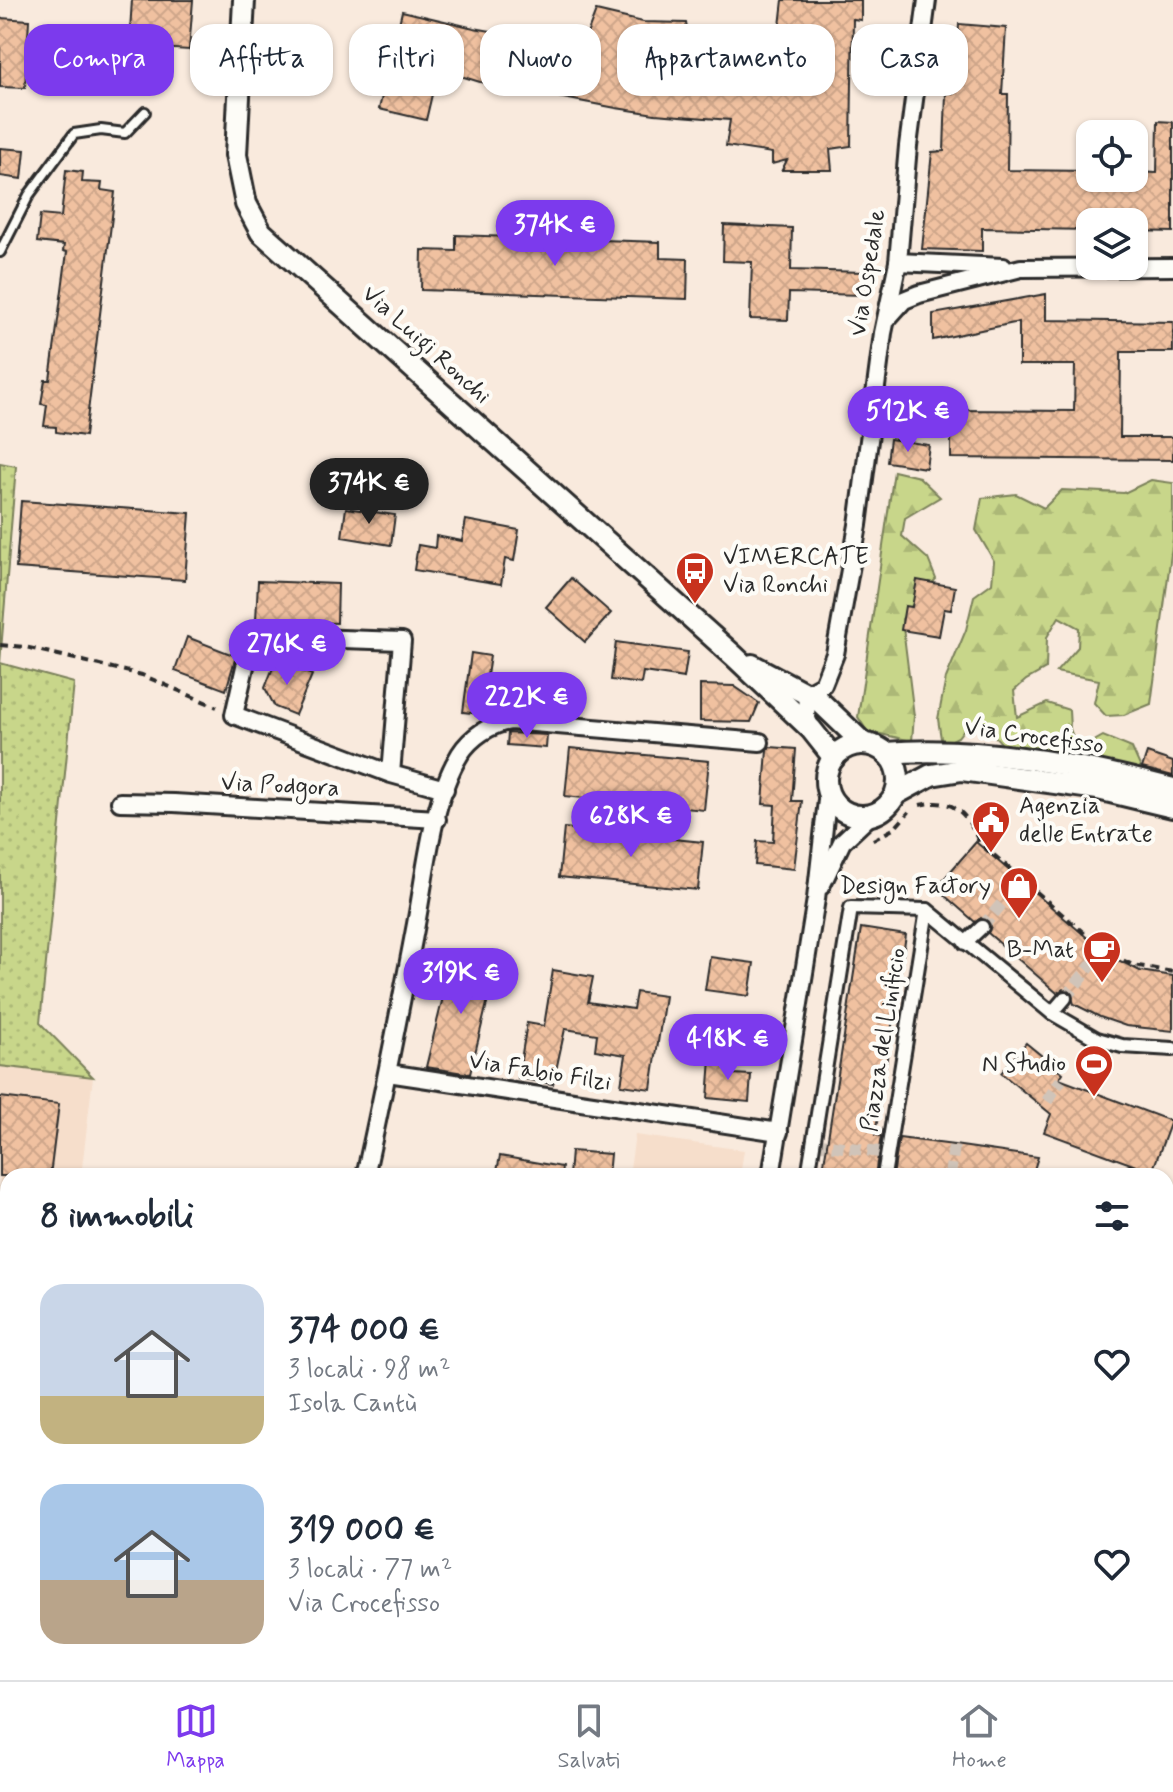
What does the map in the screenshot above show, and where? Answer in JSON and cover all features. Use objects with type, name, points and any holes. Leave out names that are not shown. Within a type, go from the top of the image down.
[{"type":"street","name":"Via Luigi Ronchi","points":[[244,0],[236,155],[241,189],[261,232],[734,656],[811,729],[834,758]]},
{"type":"street","name":"Via Ospedale","points":[[807,693],[823,684],[835,654],[858,525],[886,320],[898,262],[908,146],[927,0]]},
{"type":"street","points":[[898,262],[1021,268],[1173,267]]},
{"type":"street","points":[[886,320],[904,300],[919,294],[1021,268]]},
{"type":"street","points":[[391,774],[402,641],[252,636],[234,715],[391,774],[445,789]]},
{"type":"street","name":"Via Luigi Ronchi","points":[[734,656],[807,693],[829,708],[854,738],[864,744]]},
{"type":"street","points":[[807,693],[806,716],[811,729]]},
{"type":"street","points":[[367,1168],[437,819],[445,789],[463,750],[485,730],[500,722],[760,742]]},
{"type":"street","points":[[772,1168],[816,899],[828,768],[842,750],[864,744],[875,746],[886,753],[897,772],[896,794],[882,810],[872,814],[842,842],[816,899]]},
{"type":"street","name":"Via Crocefisso","points":[[886,753],[924,751],[992,756],[1108,773],[1173,789]]},
{"type":"street","name":"Via Crocefisso","points":[[896,794],[931,775],[962,770],[1098,789],[1173,807]]},
{"type":"street","points":[[828,791],[850,814],[872,814]]},
{"type":"street","name":"Via Podgora","points":[[120,802],[437,819]]},
{"type":"street","points":[[809,1168],[851,908],[927,910],[1052,1013],[1097,1039],[1135,1048],[1173,1049]]},
{"type":"street","name":"Piazza del Linificio","points":[[885,1168],[927,910]]},
{"type":"street","points":[[965,943],[982,927]]},
{"type":"street","points":[[1052,1013],[1065,998]]},
{"type":"street","name":"Via Fabio Filzi","points":[[388,1073],[779,1132]]},
{"type":"lane","points":[[0,252],[29,195],[74,134],[101,130],[125,133],[145,112]]},
{"type":"path","points":[[0,645],[25,647],[142,675],[234,715]]},
{"type":"path","points":[[1102,952],[1113,936]]},
{"type":"shaded area","points":[[0,1066],[93,1077],[82,1168],[0,1168]]},
{"type":"shaded area","points":[[635,1135],[744,1150],[741,1168],[630,1168]]},
{"type":"green space","points":[[0,463],[16,466],[0,663]]},
{"type":"green space","points":[[894,471],[919,477],[940,497],[905,518],[902,536],[928,559],[936,579],[902,619],[914,716],[912,741],[867,731],[858,717]]},
{"type":"green space","points":[[1151,480],[1173,483],[1173,539],[1151,704],[1124,715],[1106,716],[1094,703],[1099,680],[1056,672],[1078,647],[1079,628],[1059,617],[1047,637],[1046,669],[1014,691],[1017,717],[1047,703],[1069,710],[1070,729],[1078,750],[1103,736],[1132,748],[1144,775],[1009,754],[992,734],[968,724],[958,737],[942,745],[938,719],[946,678],[966,630],[974,596],[992,583],[994,561],[976,530],[982,498],[1016,494],[1044,508],[1062,490],[1124,493]]},
{"type":"green space","points":[[0,663],[74,683],[40,1023],[93,1077],[0,1066]]},
{"type":"building","points":[[132,0],[193,0],[189,50],[174,49],[174,24],[130,24]]},
{"type":"building","points":[[783,0],[861,0],[861,20],[853,19],[851,24],[851,146],[830,149],[832,170],[782,170],[787,160],[772,164],[772,153],[726,146],[730,120],[655,114],[553,96],[601,96],[601,24],[591,24],[596,11],[643,22],[686,23],[617,24],[617,96],[835,96],[835,24],[780,24]]},
{"type":"building","points":[[402,11],[457,24],[399,24]]},
{"type":"building","points":[[0,18],[29,20],[29,24],[24,24],[24,88],[0,87]]},
{"type":"building","points":[[968,25],[1006,28],[1002,94],[1008,94],[1007,170],[1076,171],[1076,192],[1148,192],[1148,173],[1157,173],[1158,121],[1173,122],[1173,232],[1148,231],[1148,208],[1076,208],[1076,230],[982,228],[982,251],[922,249],[932,152],[944,151],[946,96],[968,96]]},
{"type":"building","points":[[464,26],[480,29],[480,82],[464,77]]},
{"type":"building","points":[[382,96],[432,96],[426,120],[379,109]]},
{"type":"building","points":[[0,148],[25,150],[22,179],[0,176]]},
{"type":"building","points":[[66,170],[83,172],[82,182],[102,183],[101,190],[115,192],[85,436],[56,432],[56,427],[44,426],[47,405],[41,404],[45,380],[50,380],[67,252],[63,251],[64,245],[37,242],[40,215],[61,217]]},
{"type":"building","points":[[724,225],[792,228],[791,270],[864,272],[863,295],[789,293],[788,320],[750,319],[752,262],[723,261]]},
{"type":"building","points":[[456,235],[660,242],[660,258],[688,259],[687,299],[421,290],[422,250],[456,251]]},
{"type":"building","points":[[1046,294],[1046,320],[1173,322],[1173,352],[1121,352],[1120,437],[1173,437],[1173,460],[951,458],[951,410],[1074,411],[1075,365],[1019,365],[1019,322],[933,340],[933,314]]},
{"type":"building","points":[[890,439],[929,445],[926,468],[887,462]]},
{"type":"building","points":[[21,501],[190,513],[185,580],[16,568]]},
{"type":"building","points":[[346,508],[395,515],[391,545],[342,537]]},
{"type":"building","points":[[466,520],[519,530],[514,561],[505,559],[501,584],[414,570],[418,545],[435,548],[436,536],[462,541]]},
{"type":"building","points":[[571,578],[611,613],[585,642],[546,607]]},
{"type":"building","points":[[917,580],[955,587],[951,610],[944,609],[939,636],[901,630],[905,606],[912,607]]},
{"type":"building","points":[[258,581],[338,584],[337,623],[256,620]]},
{"type":"building","points":[[187,637],[236,656],[226,690],[175,671]]},
{"type":"building","points":[[616,642],[688,652],[684,678],[643,672],[641,684],[611,680]]},
{"type":"building","points":[[471,653],[490,656],[481,714],[463,712]]},
{"type":"building","points":[[276,660],[312,675],[295,715],[275,707],[265,688]]},
{"type":"building","points":[[700,685],[734,686],[759,703],[751,722],[700,721]]},
{"type":"building","points":[[508,733],[547,735],[546,748],[507,745]]},
{"type":"building","points":[[770,747],[796,749],[792,801],[802,801],[794,869],[755,865],[757,841],[773,842],[775,805],[763,804],[767,750]]},
{"type":"building","points":[[570,748],[709,761],[704,810],[565,796]]},
{"type":"building","points":[[1147,753],[1173,762],[1173,776],[1142,768]]},
{"type":"building","points":[[564,828],[703,842],[698,890],[559,877]]},
{"type":"building","points":[[976,842],[1106,954],[1140,971],[1173,976],[1173,1031],[1126,1026],[1074,1004],[1070,991],[1063,989],[1057,993],[988,933],[991,926],[988,920],[981,918],[975,922],[936,888]]},
{"type":"building","points":[[861,928],[906,935],[875,1135],[881,1136],[876,1168],[823,1168]]},
{"type":"building","points":[[453,956],[496,966],[470,1074],[426,1067]]},
{"type":"building","points":[[710,957],[754,963],[749,996],[705,990]]},
{"type":"building","points":[[553,970],[593,977],[588,1002],[633,1009],[636,992],[665,996],[651,1089],[621,1085],[626,1055],[595,1050],[597,1034],[565,1029],[553,1084],[518,1078],[527,1023],[544,1026]]},
{"type":"building","points":[[1026,1043],[1063,1073],[1059,1079],[1171,1121],[1153,1168],[1141,1168],[1044,1132],[1051,1114],[1001,1073]]},
{"type":"building","points":[[711,1059],[734,1061],[733,1074],[751,1075],[749,1102],[708,1098]]},
{"type":"building","points":[[0,1097],[59,1104],[51,1168],[0,1168]]},
{"type":"building","points":[[899,1138],[1038,1157],[1035,1168],[894,1168]]},
{"type":"building","points":[[571,1151],[610,1154],[609,1168],[570,1168]]},
{"type":"building","points":[[500,1156],[562,1167],[562,1168],[498,1168]]},
{"type":"tunnel","points":[[982,927],[1021,881]]},
{"type":"tunnel","points":[[1065,998],[1102,952]]},
{"type":"tunnel","points":[[1047,1101],[1061,1080]]},
{"type":"tunnel","points":[[814,1143],[887,1153]]},
{"type":"tunnel","points":[[951,1168],[954,1145]]},
{"type":"place","name":"VIMERCATE Via Ronchi","points":[[695,605]]},
{"type":"place","name":"Agenzia delle Entrate","points":[[991,854]]},
{"type":"place","name":"Design Factory","points":[[1019,920]]},
{"type":"place","name":"B-Mat","points":[[1102,984]]},
{"type":"place","name":"N Studio","points":[[1094,1098]]}]
